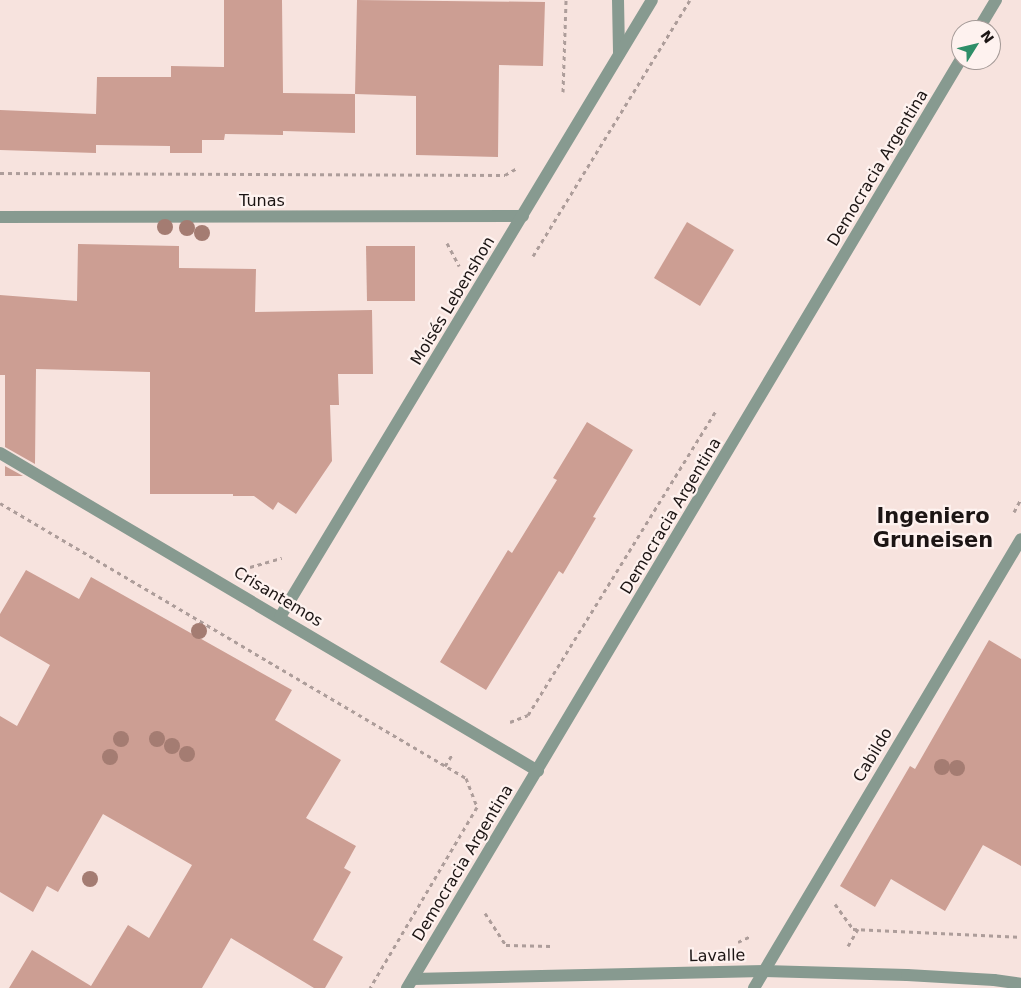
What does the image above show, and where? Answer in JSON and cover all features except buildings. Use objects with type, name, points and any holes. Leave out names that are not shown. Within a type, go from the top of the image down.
[{"type":"street","points":[[618,0],[620,54]]},
{"type":"street","name":"Moisés Lebenshon","points":[[280,617],[652,0]]},
{"type":"street","points":[[984,20],[996,0]]},
{"type":"street","name":"Democracia Argentina","points":[[410,983],[954,70]]},
{"type":"street","name":"Tunas","points":[[0,217],[523,216]]},
{"type":"street","name":"Crisantemos","points":[[0,453],[538,771]]},
{"type":"street","name":"Cabildo","points":[[754,988],[1021,539]]},
{"type":"street","name":"Lavalle","points":[[410,983],[764,971],[907,975],[994,980],[1021,984]]},
{"type":"path","points":[[562,98],[566,0]]},
{"type":"path","points":[[528,264],[690,0]]},
{"type":"path","points":[[0,173],[505,175],[521,166]]},
{"type":"path","points":[[442,236],[459,265],[454,274]]},
{"type":"path","points":[[503,725],[528,714],[720,404]]},
{"type":"path","points":[[1013,513],[1021,499]]},
{"type":"path","points":[[0,503],[466,778],[477,807],[370,988]]},
{"type":"path","points":[[248,568],[283,557]]},
{"type":"path","points":[[834,902],[853,929],[1021,937]]},
{"type":"path","points":[[481,907],[506,945],[554,946]]},
{"type":"path","points":[[734,944],[757,933]]},
{"type":"district","name":"Ingeniero Gruneisen","points":[[933,528]]}]
